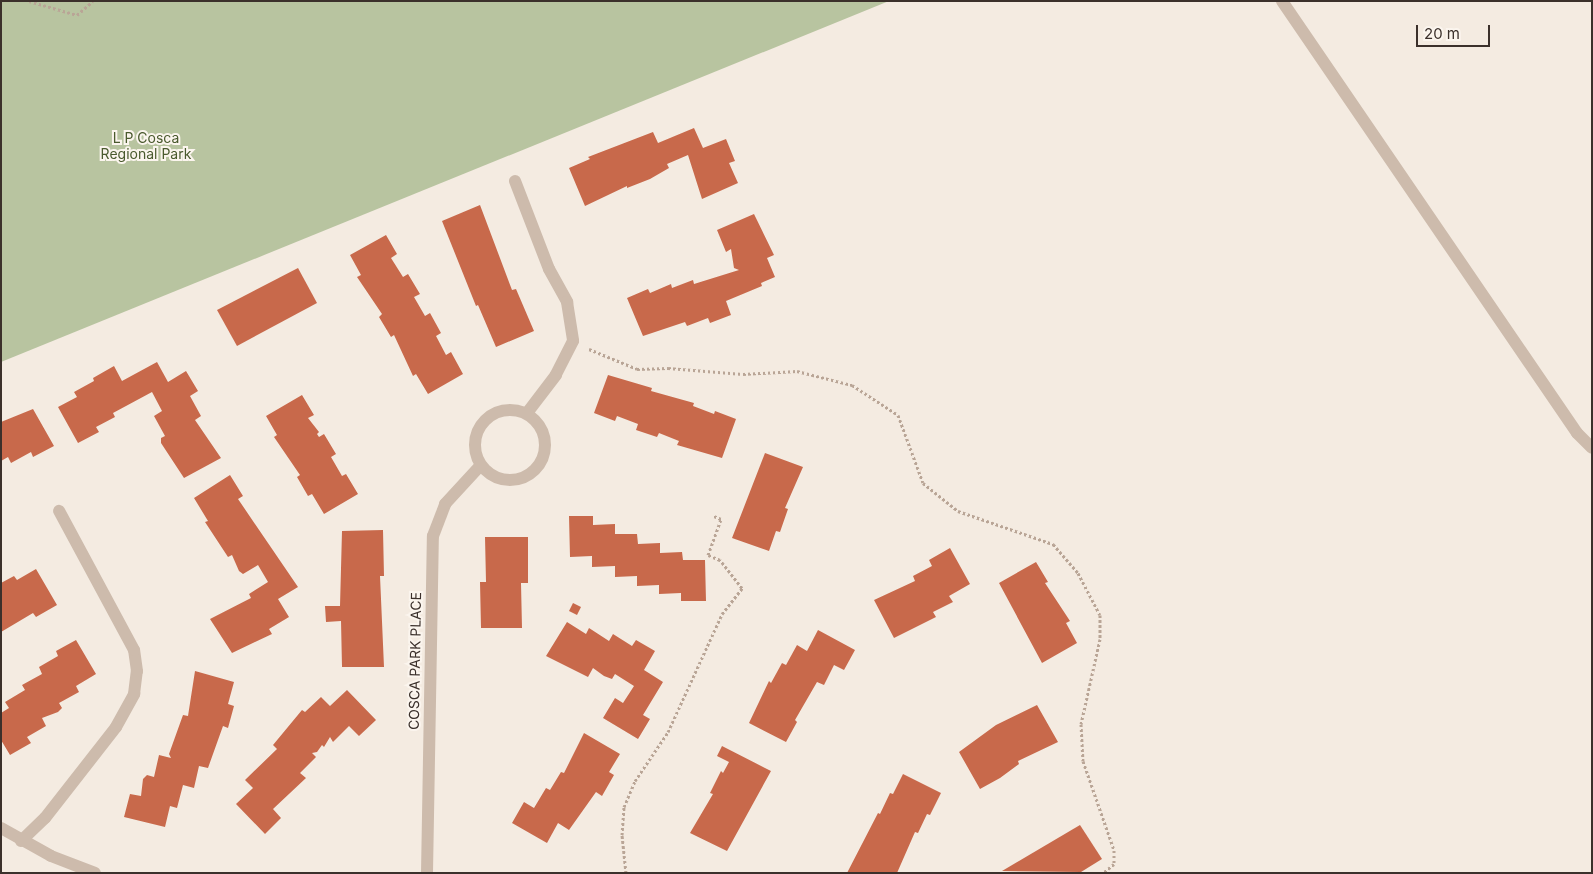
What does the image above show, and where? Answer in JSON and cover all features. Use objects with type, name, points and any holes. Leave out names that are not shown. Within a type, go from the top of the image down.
[{"type":"street","points":[[1282,1],[1576,433],[1592,448]]},
{"type":"street","points":[[514,181],[549,269],[567,302],[573,341],[556,375],[527,413]]},
{"type":"street","points":[[505,410],[527,413],[542,431],[545,449],[538,467],[517,480],[502,479],[480,466],[474,445],[482,422],[505,410]]},
{"type":"street","name":"COSCA PARK PLACE","points":[[428,873],[433,536],[445,504],[480,466]]},
{"type":"street","points":[[21,841],[45,818],[116,727],[135,686],[134,650],[59,511]]},
{"type":"street","points":[[1,828],[21,841],[95,873]]},
{"type":"path","points":[[29,1],[77,15],[93,1]]},
{"type":"path","points":[[573,341],[638,369],[668,368],[743,374],[797,371],[852,385],[898,414],[923,484],[965,514],[1053,544],[1078,573],[1100,615],[1100,639],[1082,724],[1084,761],[1114,850],[1114,864],[1103,873]]},
{"type":"path","points":[[626,873],[622,835],[624,808],[635,780],[668,732],[722,614],[742,588],[720,560],[708,555],[721,519],[714,516]]},
{"type":"green space","name":"L P Cosca Regional Park","points":[[1,1],[889,1],[1,362]]},
{"type":"building","points":[[694,128],[703,148],[726,139],[735,161],[729,163],[738,183],[702,199],[688,155],[667,164],[669,168],[650,179],[627,188],[627,186],[585,206],[569,168],[590,159],[588,157],[653,132],[658,143]]},
{"type":"building","points":[[480,205],[512,290],[516,289],[534,331],[496,347],[478,305],[476,306],[442,221]]},
{"type":"building","points":[[754,214],[774,255],[767,258],[775,277],[761,283],[762,286],[726,301],[731,315],[710,323],[708,318],[687,326],[685,322],[643,336],[627,298],[648,289],[650,293],[671,284],[672,288],[693,280],[694,284],[739,270],[734,268],[731,249],[726,252],[717,230]]},
{"type":"building","points":[[386,235],[397,254],[391,258],[403,277],[408,274],[420,294],[414,297],[425,316],[430,313],[441,333],[436,336],[446,355],[451,352],[463,374],[428,394],[416,374],[413,376],[394,335],[391,337],[379,317],[382,314],[357,277],[361,275],[350,255]]},
{"type":"building","points":[[298,268],[317,303],[237,346],[217,310]]},
{"type":"building","points":[[157,362],[168,382],[186,371],[198,391],[190,396],[201,416],[195,420],[221,458],[184,478],[161,443],[161,438],[165,436],[154,416],[162,411],[152,392],[113,413],[115,417],[96,427],[99,432],[78,443],[58,407],[77,397],[74,392],[94,381],[93,378],[114,366],[122,381]]},
{"type":"building","points":[[608,375],[652,388],[651,391],[694,403],[693,406],[714,414],[715,411],[736,419],[722,458],[677,445],[679,441],[659,433],[657,437],[636,430],[638,424],[617,416],[615,421],[594,413]]},
{"type":"building","points":[[302,395],[314,415],[308,418],[319,432],[317,434],[319,437],[324,434],[336,454],[331,457],[342,476],[346,474],[358,494],[324,514],[312,494],[308,496],[297,477],[300,475],[274,437],[277,435],[266,416]]},
{"type":"building","points":[[33,409],[54,446],[33,457],[31,452],[11,463],[8,457],[1,461],[1,422]]},
{"type":"building","points":[[765,453],[803,467],[785,508],[788,509],[780,532],[776,531],[769,551],[732,538]]},
{"type":"building","points":[[230,475],[243,496],[238,499],[298,587],[278,599],[289,617],[269,629],[272,634],[232,653],[210,619],[251,598],[249,594],[268,582],[258,565],[243,574],[239,571],[232,555],[228,557],[205,522],[208,521],[194,498]]},
{"type":"building","points":[[569,516],[593,516],[593,525],[615,524],[615,534],[637,534],[638,544],[660,543],[660,553],[682,552],[683,560],[705,560],[706,601],[681,601],[681,593],[659,594],[659,585],[637,586],[637,576],[615,577],[615,566],[592,567],[592,556],[570,557]]},
{"type":"building","points":[[383,530],[384,576],[380,576],[384,667],[342,667],[341,621],[326,622],[325,606],[340,606],[342,531]]},
{"type":"building","points":[[485,537],[528,537],[528,583],[521,583],[522,628],[481,628],[480,582],[486,582]]},
{"type":"building","points":[[950,548],[970,584],[949,596],[953,602],[933,612],[936,617],[894,638],[874,600],[915,581],[913,576],[932,566],[929,560]]},
{"type":"building","points":[[1036,562],[1048,582],[1045,583],[1070,621],[1066,623],[1077,643],[1042,663],[999,583]]},
{"type":"building","points":[[36,569],[57,605],[36,617],[33,613],[1,632],[1,583],[14,576],[17,580]]},
{"type":"building","points":[[573,603],[581,607],[577,615],[569,611]]},
{"type":"building","points":[[567,622],[586,634],[589,628],[609,641],[613,634],[632,646],[636,640],[655,651],[644,670],[663,682],[643,715],[650,719],[638,739],[603,718],[615,698],[623,703],[634,686],[615,674],[612,679],[593,668],[588,677],[546,656]]},
{"type":"building","points":[[818,630],[855,650],[844,670],[834,665],[824,685],[817,682],[795,720],[797,722],[786,742],[749,723],[769,681],[771,683],[782,663],[786,665],[797,645],[807,651]]},
{"type":"building","points":[[76,640],[96,674],[76,686],[79,692],[59,703],[62,708],[58,712],[42,718],[46,726],[27,737],[31,743],[10,755],[1,740],[1,713],[9,708],[5,702],[25,690],[22,685],[42,674],[39,667],[58,656],[56,651]]},
{"type":"building","points":[[195,671],[234,682],[228,704],[234,706],[228,728],[223,726],[208,768],[199,766],[194,788],[183,785],[177,808],[170,806],[165,827],[124,817],[130,794],[141,796],[143,779],[147,775],[154,777],[159,755],[171,758],[169,754],[183,715],[188,716]]},
{"type":"building","points":[[347,690],[376,720],[359,736],[349,726],[333,742],[330,737],[324,747],[322,745],[317,752],[312,753],[316,757],[300,773],[306,778],[273,809],[281,818],[265,834],[236,804],[253,788],[245,780],[277,749],[273,745],[302,710],[305,712],[321,697],[330,706]]},
{"type":"building","points":[[1037,705],[1058,742],[1018,761],[1019,764],[1000,778],[980,789],[959,752],[996,725]]},
{"type":"building","points":[[584,733],[620,754],[609,772],[614,775],[602,796],[596,792],[569,830],[558,823],[547,843],[512,823],[524,802],[534,808],[546,788],[550,790],[561,772],[564,773]]},
{"type":"building","points":[[722,746],[771,771],[727,851],[690,833],[713,794],[710,793],[721,771],[723,773],[729,762],[717,756]]},
{"type":"building","points":[[903,774],[941,793],[930,815],[927,814],[918,833],[915,832],[897,873],[847,873],[878,813],[880,814],[890,793],[893,794]]},
{"type":"building","points":[[1080,825],[1102,859],[1081,872],[1002,871]]}]
